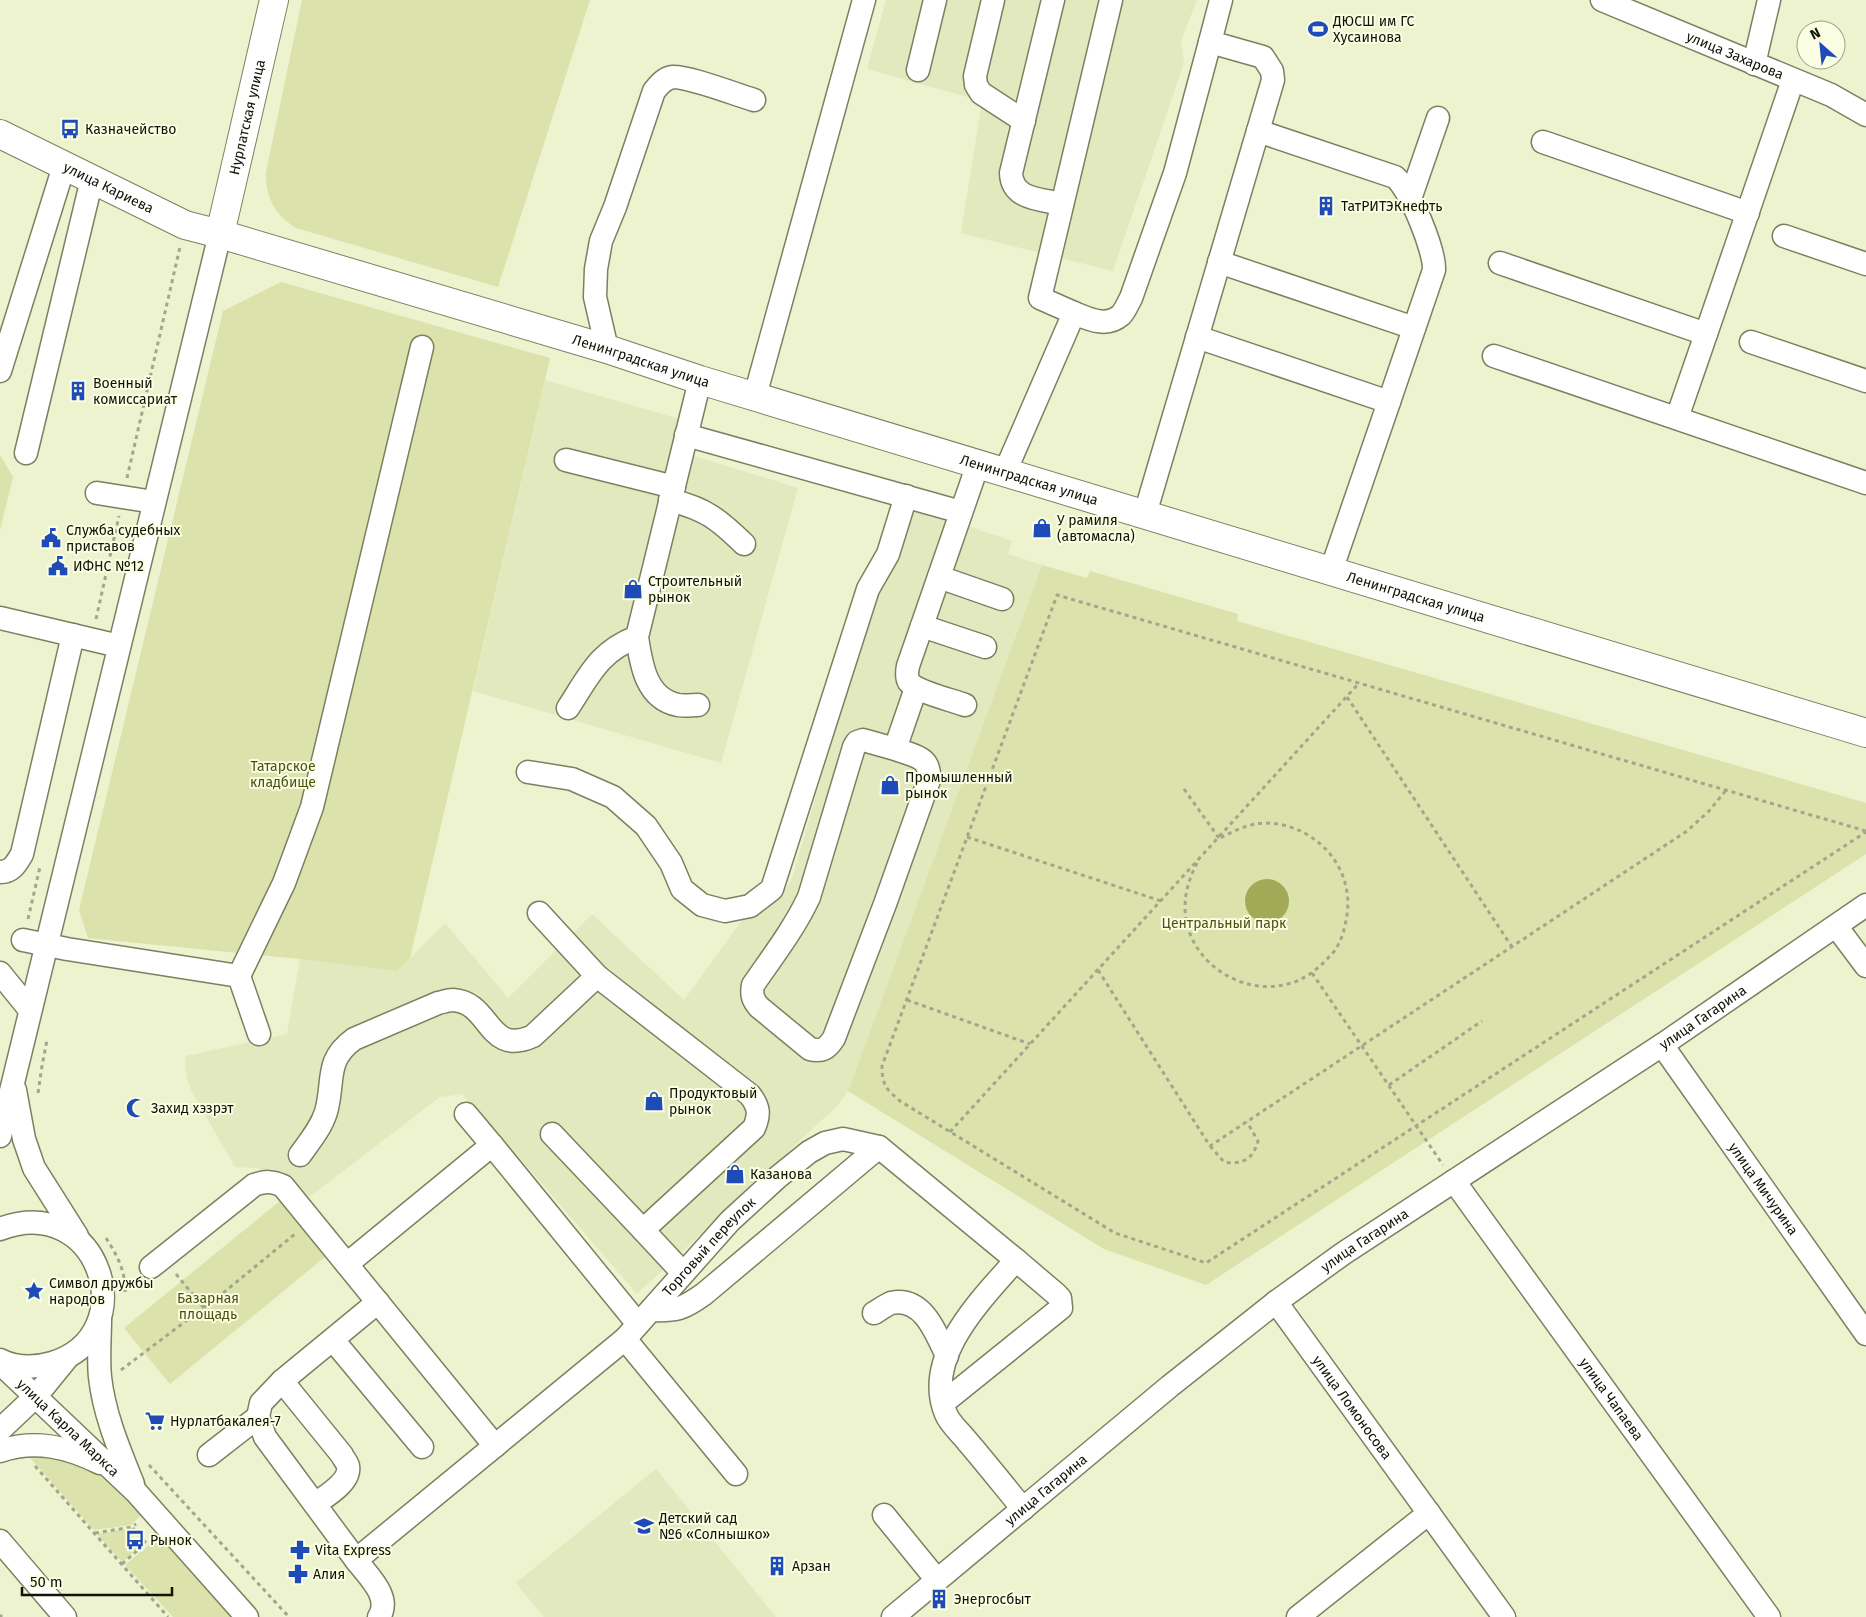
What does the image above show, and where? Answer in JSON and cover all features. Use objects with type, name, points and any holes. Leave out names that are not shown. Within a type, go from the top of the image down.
[{"type":"main road","name":"Нурлатская улица","points":[[220,234],[274,0]]},
{"type":"main road","name":"улица Кариева","points":[[0,134],[185,225],[220,234]]},
{"type":"main road","name":"Ленинградская улица","points":[[220,234],[607,349],[700,380],[1866,733]]},
{"type":"street","points":[[755,396],[864,0]]},
{"type":"street","points":[[918,70],[935,0]]},
{"type":"street","points":[[993,0],[975,76],[976,85],[981,93],[1024,121]]},
{"type":"street","points":[[1052,0],[1011,173],[1015,189],[1022,194],[1062,204]]},
{"type":"street","points":[[1111,0],[1040,298],[1094,322],[1107,322],[1121,315],[1131,298],[1175,173],[1222,0]]},
{"type":"street","name":"улица Захарова","points":[[1602,0],[1831,95],[1866,115]]},
{"type":"street","points":[[1754,64],[1769,0]]},
{"type":"street","points":[[1145,514],[1273,80],[1269,63],[1263,58],[1210,42]]},
{"type":"street","points":[[607,349],[595,297],[596,269],[601,241],[615,207],[654,91],[662,82],[672,77],[689,80],[754,100]]},
{"type":"street","points":[[1677,418],[1794,80]]},
{"type":"street","points":[[1410,199],[1438,118]]},
{"type":"street","points":[[1258,130],[1395,178],[1405,188],[1432,251],[1434,263],[1434,270],[1330,571]]},
{"type":"street","points":[[1542,142],[1748,213]]},
{"type":"street","points":[[0,371],[64,166]]},
{"type":"street","points":[[26,453],[92,180]]},
{"type":"street","points":[[0,1136],[220,234]]},
{"type":"street","points":[[1784,236],[1866,264]]},
{"type":"street","points":[[1219,262],[1414,328]]},
{"type":"street","points":[[1500,263],[1706,334]]},
{"type":"street","points":[[1005,472],[1074,313]]},
{"type":"street","points":[[1197,336],[1389,402]]},
{"type":"street","points":[[1751,342],[1866,381]]},
{"type":"street","points":[[259,1034],[239,976],[284,883],[312,807],[422,346]]},
{"type":"street","points":[[1494,356],[1866,483]]},
{"type":"street","points":[[698,705],[678,705],[661,698],[652,688],[647,682],[637,637],[700,380]]},
{"type":"street","points":[[686,435],[961,512]]},
{"type":"street","points":[[566,460],[672,494],[711,515],[744,544]]},
{"type":"street","points":[[965,705],[916,688],[909,682],[907,674],[978,464]]},
{"type":"street","points":[[97,493],[154,502]]},
{"type":"street","points":[[528,772],[572,779],[612,798],[646,826],[672,863],[682,889],[702,905],[725,911],[750,906],[772,889],[868,589],[888,554],[906,496]]},
{"type":"street","points":[[939,577],[1002,599]]},
{"type":"street","points":[[0,618],[119,646]]},
{"type":"street","points":[[922,626],[985,647]]},
{"type":"street","points":[[0,872],[6,872],[16,866],[22,854],[73,635]]},
{"type":"street","points":[[568,708],[595,666],[606,654],[620,643],[637,637]]},
{"type":"street","points":[[895,749],[916,688]]},
{"type":"street","points":[[863,740],[895,749],[921,758],[930,771],[929,780],[885,904],[834,1038],[828,1048],[818,1051],[810,1049],[759,1008],[753,1000],[751,992],[753,985],[799,919],[809,896],[854,747],[863,740]]},
{"type":"street","name":"улица Гагарина","points":[[893,1617],[1221,1343],[1276,1302],[1344,1253],[1662,1045],[1866,905]]},
{"type":"street","points":[[539,913],[597,976],[750,1095],[758,1105],[759,1117],[754,1128],[643,1230]]},
{"type":"street","points":[[1836,926],[1866,966]]},
{"type":"street","points":[[23,940],[239,976]]},
{"type":"street","points":[[0,973],[30,1010]]},
{"type":"street","points":[[300,1155],[324,1118],[335,1058],[354,1039],[438,1003],[452,1000],[464,1002],[476,1010],[501,1038],[510,1042],[520,1042],[533,1036],[597,976]]},
{"type":"street","name":"улица Мичурина","points":[[1662,1045],[1866,1334]]},
{"type":"street","name":"улица Карла Маркса","points":[[14,1077],[24,1139],[34,1168],[68,1224],[94,1259],[100,1276],[103,1294],[100,1312],[100,1375],[103,1399],[108,1418],[136,1492]]},
{"type":"street","points":[[466,1114],[638,1324],[736,1474]]},
{"type":"street","points":[[552,1134],[683,1273]]},
{"type":"street","name":"Торговый переулок","points":[[356,1560],[496,1446],[638,1324],[730,1221],[778,1176],[809,1152],[825,1143],[843,1139],[879,1147],[1060,1298],[1061,1308],[943,1404]]},
{"type":"street","points":[[347,1264],[492,1145]]},
{"type":"street","points":[[638,1324],[686,1306],[704,1294],[879,1147]]},
{"type":"street","points":[[157,1263],[254,1185],[272,1181],[283,1186],[496,1446]]},
{"type":"street","name":"улица Чапаева","points":[[1454,1181],[1770,1617]]},
{"type":"street","points":[[0,1224],[26,1222],[51,1225],[83,1244]]},
{"type":"street","points":[[0,1229],[26,1222]]},
{"type":"street","points":[[1016,1260],[979,1302],[961,1327],[947,1356],[940,1380],[943,1404],[947,1416],[1023,1509]]},
{"type":"street","points":[[378,1302],[282,1381],[261,1403],[258,1417],[265,1437],[380,1593],[384,1603],[379,1617]]},
{"type":"street","name":"улица Ломоносова","points":[[1276,1302],[1504,1617]]},
{"type":"street","points":[[874,1313],[890,1304],[905,1303],[922,1312],[930,1322],[947,1356]]},
{"type":"street","points":[[5,1442],[36,1396],[70,1355],[89,1336],[100,1312]]},
{"type":"street","points":[[333,1340],[422,1447]]},
{"type":"street","points":[[0,1361],[32,1367],[52,1363],[70,1355]]},
{"type":"street","name":"улица Карла Маркса","points":[[0,1361],[136,1492],[247,1617]]},
{"type":"street","points":[[282,1381],[342,1455],[348,1466],[346,1476],[315,1504]]},
{"type":"street","points":[[209,1455],[258,1417]]},
{"type":"street","points":[[5,1442],[42,1444],[76,1452],[114,1470]]},
{"type":"street","points":[[1298,1617],[1428,1513]]},
{"type":"street","points":[[884,1515],[937,1580]]},
{"type":"street","points":[[4,1553],[65,1617]]},
{"type":"path","points":[[1057,596],[1727,789],[1866,831],[1206,1263],[1115,1233],[900,1101],[888,1091],[882,1080],[882,1066],[1057,596]]},
{"type":"path","points":[[950,1132],[1359,683]]},
{"type":"path","points":[[1347,697],[1512,947]]},
{"type":"path","points":[[1184,789],[1217,839]]},
{"type":"path","points":[[1210,1146],[1687,831],[1710,811],[1727,789]]},
{"type":"path","points":[[1198,860],[1188,883],[1185,908],[1189,932],[1201,953],[1218,971],[1240,982],[1264,987],[1289,984],[1312,973],[1331,956],[1344,933],[1349,907],[1346,881],[1334,857],[1315,838],[1291,827],[1265,823],[1239,828],[1217,839]]},
{"type":"path","points":[[967,837],[1161,901]]},
{"type":"path","points":[[1098,970],[1210,1146],[1224,1162],[1235,1164],[1247,1160],[1255,1151],[1258,1140],[1247,1122]]},
{"type":"path","points":[[1312,973],[1454,1181]]},
{"type":"path","points":[[906,1000],[1030,1044]]},
{"type":"path","points":[[1389,1085],[1482,1021]]},
{"type":"path","points":[[114,1375],[204,1308],[312,1221]]},
{"type":"path","points":[[157,1263],[204,1308]]},
{"type":"path","points":[[5,1442],[94,1533],[168,1617]]},
{"type":"path","points":[[94,1533],[132,1527]]},
{"type":"shaded area","points":[[886,0],[1197,0],[1181,41],[1184,63],[1113,271],[961,233],[982,101],[867,69]]},
{"type":"shaded area","name":"Строительный рынок","points":[[545,380],[679,419],[672,449],[798,488],[721,763],[473,691]]},
{"type":"shaded area","points":[[911,507],[1012,541],[1008,554],[1042,565],[848,1091],[838,1105],[637,1294],[462,1094],[440,1097],[304,1201],[271,1172],[256,1168],[235,1167],[192,1092],[187,1079],[186,1056],[287,1034],[300,959],[397,971],[445,923],[508,998],[592,914],[684,1000],[743,919],[759,913],[777,900],[791,881],[872,606]]},
{"type":"shaded area","points":[[1271,879],[1283,885],[1288,893],[1288,909],[1283,917],[1275,922],[1263,923],[1251,917],[1246,909],[1245,897],[1251,885],[1259,880]]},
{"type":"shaded area","name":"Детский сад №6 «Солнышко»","points":[[656,1469],[776,1617],[544,1617],[516,1583]]},
{"type":"green space","points":[[302,0],[590,0],[498,287],[296,228],[277,211],[267,189],[266,172]]},
{"type":"green space","name":"Татарское кладбище","points":[[281,282],[550,358],[410,958],[397,971],[300,959],[88,938],[79,910],[223,311]]},
{"type":"green space","points":[[0,455],[13,477],[0,530]]},
{"type":"green space","name":"Центральный парк","points":[[1042,565],[1087,578],[1090,571],[1238,614],[1237,621],[1866,803],[1866,854],[1206,1285],[1104,1249],[848,1091]]},
{"type":"green space","name":"Базарная площадь","points":[[280,1201],[325,1257],[170,1384],[124,1328]]},
{"type":"green space","points":[[40,1451],[110,1475],[144,1512],[131,1525],[94,1530],[25,1452]]},
{"type":"green space","points":[[131,1528],[133,1530],[128,1535],[139,1548],[122,1562],[97,1534]]},
{"type":"green space","points":[[161,1535],[238,1617],[173,1617],[125,1565]]},
{"type":"place","name":"ДЮСШ им ГС Хусаинова","points":[[1318,29]]},
{"type":"place","name":"Казначейство","points":[[70,129]]},
{"type":"place","name":"ТатРИТЭКнефть","points":[[1326,206]]},
{"type":"place","name":"Военный комиссариат","points":[[78,391]]},
{"type":"place","name":"У рамиля (автомасла)","points":[[1042,528]]},
{"type":"place","name":"Служба судебных приставов","points":[[51,538]]},
{"type":"place","name":"ИФНС №12","points":[[58,566]]},
{"type":"place","name":"Строительный рынок","points":[[633,589]]},
{"type":"place","name":"Промышленный рынок","points":[[890,785]]},
{"type":"place","name":"Продуктовый рынок","points":[[654,1101]]},
{"type":"place","name":"Захид хэзрэт","points":[[136,1108]]},
{"type":"place","name":"Казанова","points":[[735,1174]]},
{"type":"place","name":"Символ дружбы народов","points":[[34,1291]]},
{"type":"place","name":"Нурлатбакалея-7","points":[[155,1421]]},
{"type":"place","name":"Детский сад №6 «Солнышко»","points":[[644,1526]]},
{"type":"place","name":"Рынок","points":[[135,1540]]},
{"type":"place","name":"Vita Express","points":[[300,1550]]},
{"type":"place","name":"Арзан","points":[[777,1566]]},
{"type":"place","name":"Алия","points":[[298,1574]]},
{"type":"place","name":"Энергосбыт","points":[[939,1599]]}]
